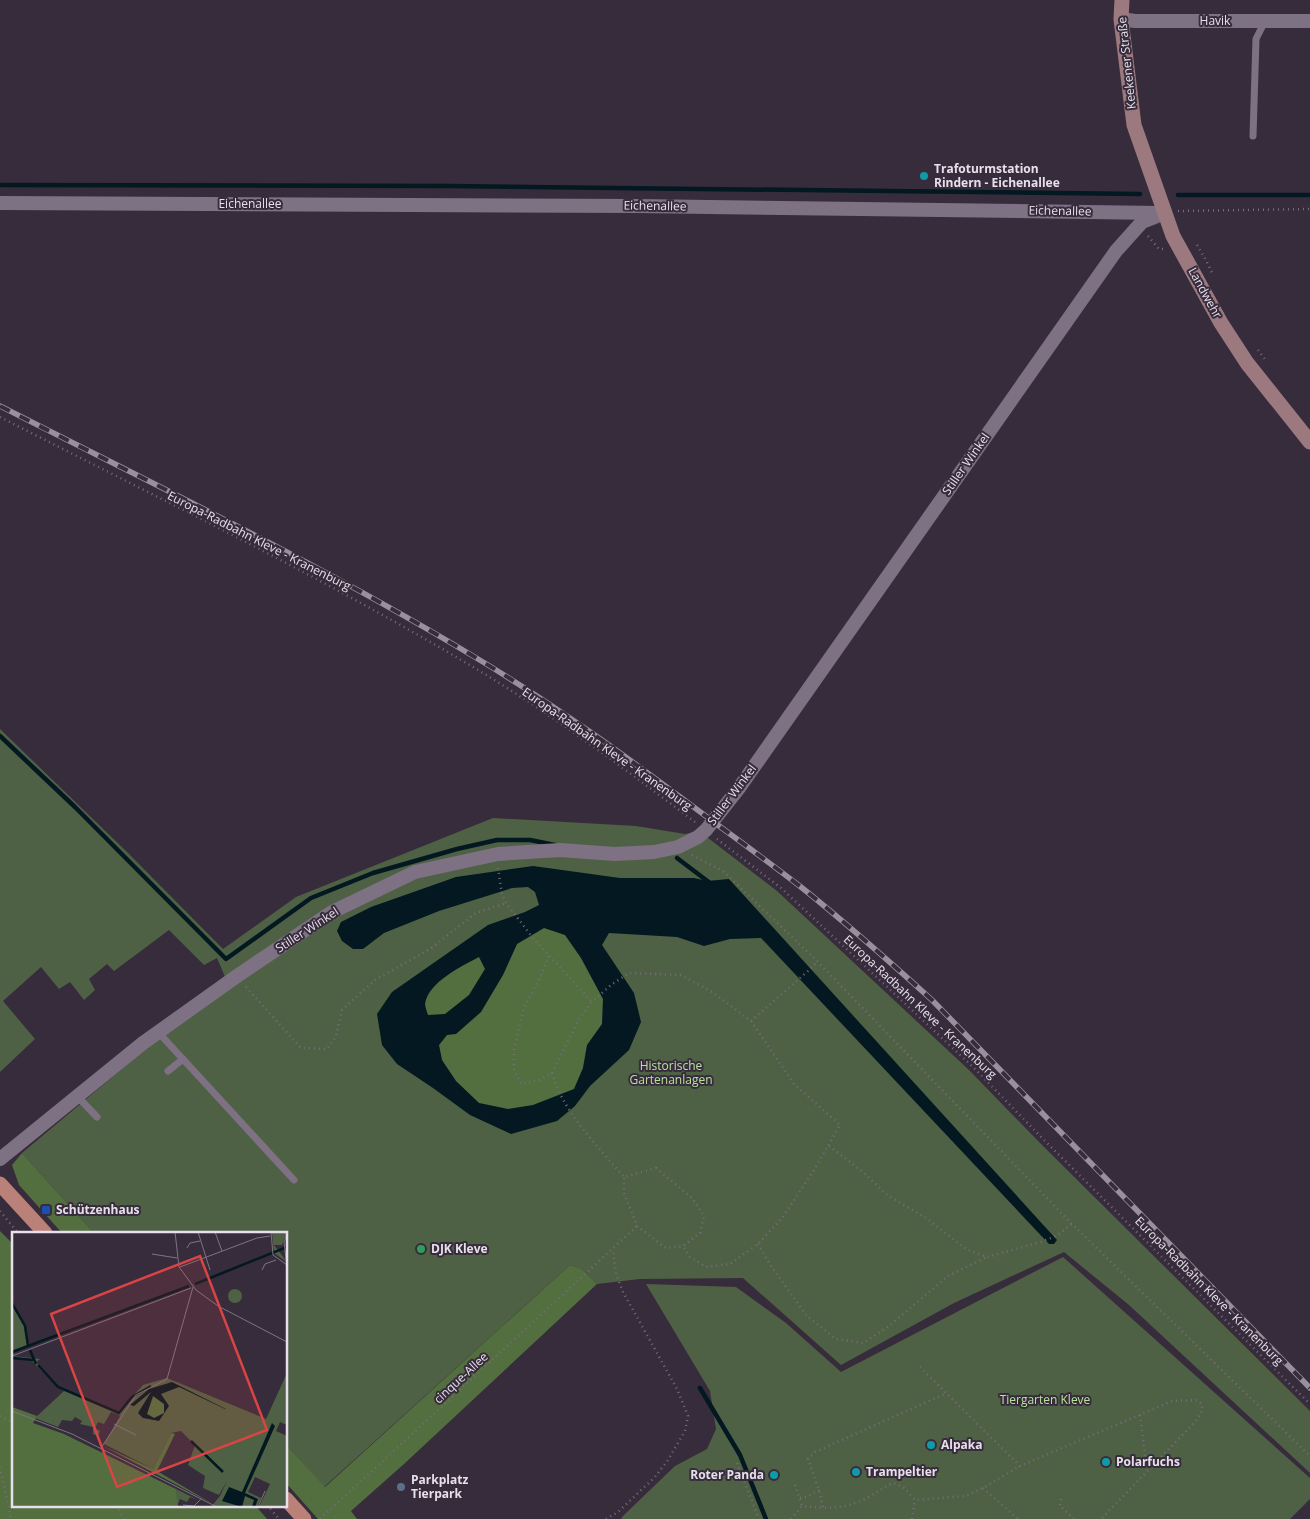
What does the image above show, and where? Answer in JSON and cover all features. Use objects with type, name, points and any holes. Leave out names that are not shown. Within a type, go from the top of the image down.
[{"type":"main road","name":"Keekener Straße","points":[[1122,0],[1121,20],[1134,125]]},
{"type":"main road","name":"Landwehr","points":[[1134,125],[1173,209],[1177,245],[1241,355],[1310,442]]},
{"type":"main road","points":[[0,1184],[44,1232]]},
{"type":"main road","points":[[288,1501],[304,1519]]},
{"type":"street","name":"Havik","points":[[1121,20],[1310,21]]},
{"type":"street","name":"Eichenallee","points":[[0,203],[1173,209]]},
{"type":"street","name":"Stiller Winkel","points":[[0,1159],[158,1032],[237,976],[332,912],[416,872],[498,854],[560,850],[615,854],[654,852],[678,847],[706,830],[739,788],[1116,250],[1142,222],[1173,209]]},
{"type":"lane","points":[[1253,136],[1256,39],[1265,21]]},
{"type":"lane","points":[[158,1032],[294,1180]]},
{"type":"lane","points":[[168,1071],[183,1059]]},
{"type":"lane","points":[[76,1096],[97,1117]]},
{"type":"path","points":[[1173,209],[1310,209]]},
{"type":"path","points":[[1197,245],[1214,276]]},
{"type":"path","points":[[1256,347],[1268,363]]},
{"type":"path","name":"Europa-Radbahn Kleve - Kranenburg","points":[[0,417],[384,615],[485,675],[579,737],[706,830],[781,888],[973,1067],[1310,1404]]},
{"type":"path","points":[[683,854],[693,855],[723,871],[817,961],[1072,1224],[1310,1456]]},
{"type":"path","points":[[498,866],[502,895],[506,903],[549,956],[592,1002]]},
{"type":"path","points":[[237,976],[301,1048],[327,1049],[336,1036],[342,1010],[375,980],[430,949],[476,913],[506,903]]},
{"type":"path","points":[[549,956],[539,980],[524,1007],[514,1049],[514,1069],[521,1084],[540,1080],[552,1073],[579,1019],[592,1002],[611,985],[629,973],[680,975],[712,992],[751,1021],[794,1084],[840,1125],[829,1146],[782,1218],[758,1244],[730,1264],[706,1267],[690,1257],[683,1246]]},
{"type":"path","points":[[751,1021],[817,961]]},
{"type":"path","points":[[552,1073],[557,1090],[573,1116],[624,1177],[624,1193],[637,1226],[666,1248],[683,1246],[700,1233],[704,1216],[692,1198],[656,1168],[624,1177]]},
{"type":"path","points":[[829,1146],[862,1171],[888,1195],[926,1218],[966,1249],[987,1257]]},
{"type":"path","points":[[0,1211],[17,1232]]},
{"type":"path","points":[[758,1244],[771,1266],[807,1316],[836,1339],[863,1343],[889,1326],[948,1276],[987,1257],[1056,1236],[1072,1224]]},
{"type":"path","name":"cinque-Allee","points":[[320,1519],[637,1226]]},
{"type":"path","points":[[606,1519],[618,1512],[655,1478],[685,1431],[688,1416],[677,1389],[623,1292],[616,1274],[613,1249]]},
{"type":"path","points":[[920,1367],[1020,1466]]},
{"type":"path","points":[[823,1508],[808,1459],[815,1452],[947,1393]]},
{"type":"path","points":[[915,1500],[966,1496],[1020,1466],[1172,1401],[1197,1400],[1202,1404],[1202,1411],[1196,1421],[1101,1519]]},
{"type":"path","points":[[1140,1414],[1147,1470]]},
{"type":"path","points":[[0,1416],[12,1422]]},
{"type":"path","points":[[736,1463],[759,1519]]},
{"type":"path","points":[[0,1467],[11,1519]]},
{"type":"path","points":[[802,1506],[836,1508],[866,1499],[881,1488],[893,1483],[903,1486],[915,1500],[912,1519]]},
{"type":"path","points":[[795,1485],[802,1506]]},
{"type":"path","points":[[983,1488],[1018,1519]]},
{"type":"path","points":[[800,1498],[807,1498],[819,1490]]},
{"type":"path","points":[[1061,1499],[1060,1506],[1074,1519]]},
{"type":"path","points":[[118,1506],[124,1519]]},
{"type":"path","points":[[268,1506],[279,1519]]},
{"type":"path","points":[[792,1519],[802,1506]]},
{"type":"green space","name":"Historische Gartenanlagen","points":[[0,729],[127,852],[223,949],[296,897],[493,818],[636,826],[685,834],[699,831],[777,891],[969,1070],[1310,1411],[1310,1473],[1129,1305],[1064,1252],[954,1303],[841,1365],[743,1278],[640,1279],[597,1284],[582,1269],[570,1265],[324,1487],[288,1447],[288,1232],[93,1232],[22,1153],[154,1042],[229,986],[217,958],[204,965],[169,930],[114,971],[107,964],[89,979],[95,990],[84,1000],[70,982],[59,989],[41,967],[3,1001],[35,1039],[0,1072]]},
{"type":"green space","points":[[544,928],[565,935],[581,958],[603,999],[602,1024],[587,1045],[583,1068],[574,1089],[533,1105],[508,1109],[479,1103],[456,1082],[442,1060],[439,1045],[503,975],[517,944]]},
{"type":"green space","points":[[479,957],[485,969],[469,995],[445,1015],[428,1015],[425,1004],[427,996],[432,989],[447,976]]},
{"type":"green space","points":[[22,1153],[93,1232],[61,1232],[19,1185],[12,1165]]},
{"type":"green space","points":[[0,1231],[12,1243],[12,1506],[256,1506],[267,1519],[0,1519]]},
{"type":"green space","name":"Tiergarten Kleve","points":[[1063,1257],[1310,1478],[1310,1499],[1290,1519],[621,1519],[675,1466],[707,1449],[716,1429],[710,1391],[646,1284],[736,1287],[786,1323],[841,1372]]},
{"type":"green space","points":[[570,1265],[582,1269],[597,1284],[351,1511],[357,1519],[318,1519],[288,1485],[288,1447],[325,1487]]},
{"type":"water","points":[[533,866],[620,878],[694,878],[707,881],[729,879],[1057,1240],[1054,1244],[1049,1244],[761,938],[730,939],[704,946],[677,937],[609,933],[602,945],[634,993],[641,1022],[629,1050],[590,1086],[575,1106],[557,1121],[511,1134],[470,1115],[397,1064],[382,1045],[377,1014],[392,992],[488,925],[539,905],[535,892],[528,887],[512,888],[439,911],[384,933],[363,949],[353,949],[342,941],[337,931],[341,922],[371,907],[456,877]],"holes":[[[544,928],[565,935],[581,958],[603,999],[602,1024],[587,1045],[583,1068],[574,1089],[533,1105],[508,1109],[479,1103],[456,1081],[442,1060],[439,1045],[447,1035],[456,1034],[481,1012],[503,975],[517,944]],[[479,957],[485,969],[469,995],[445,1014],[428,1015],[425,1004],[427,996],[432,989],[447,976]]]},
{"type":"waterway","points":[[0,185],[449,186],[1140,194]]},
{"type":"waterway","points":[[1178,195],[1310,195]]},
{"type":"waterway","points":[[0,736],[75,807],[226,959],[311,898],[373,873],[457,849],[497,840],[530,840],[555,845]]},
{"type":"waterway","points":[[677,858],[710,883]]},
{"type":"waterway","points":[[700,1388],[740,1455],[766,1519]]},
{"type":"railway","points":[[0,406],[298,558],[473,656],[533,693],[592,733],[778,869],[851,928],[932,1000],[1310,1388]]},
{"type":"place","name":"Trafoturmstation Rindern - Eichenallee","points":[[924,176]]},
{"type":"place","name":"Schützenhaus","points":[[46,1210]]},
{"type":"place","name":"DJK Kleve","points":[[421,1249]]},
{"type":"place","name":"Alpaka","points":[[931,1445]]},
{"type":"place","name":"Polarfuchs","points":[[1106,1462]]},
{"type":"place","name":"Trampeltier","points":[[856,1472]]},
{"type":"place","name":"Roter Panda","points":[[774,1475]]},
{"type":"place","name":"Parkplatz Tierpark","points":[[401,1487]]}]
